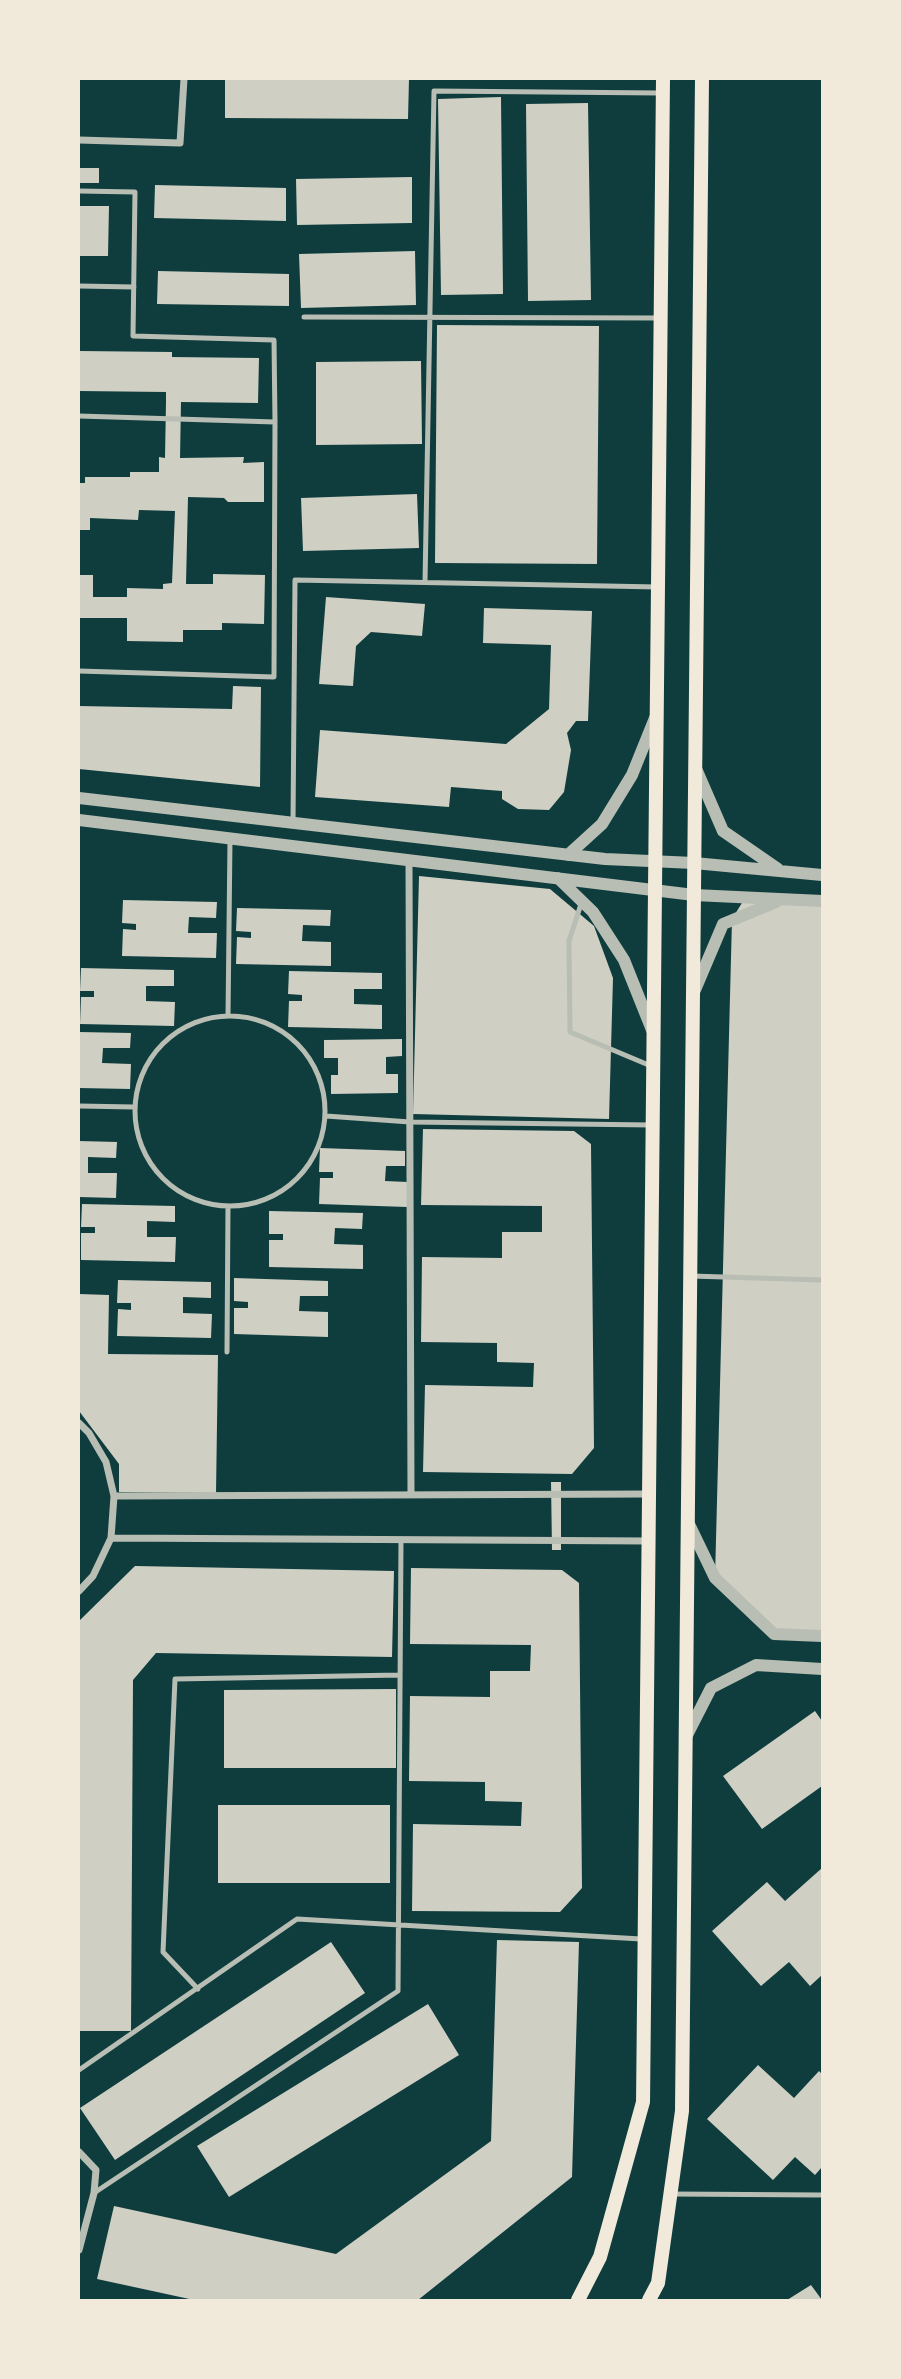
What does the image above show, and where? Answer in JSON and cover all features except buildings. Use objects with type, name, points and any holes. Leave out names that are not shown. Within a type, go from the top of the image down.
[{"type":"main road","points":[[659,2300],[658,2283],[682,2111],[702,79]]},
{"type":"main road","points":[[578,2300],[600,2258],[643,2102],[663,86]]},
{"type":"main road","points":[[649,2300],[658,2283]]},
{"type":"street","points":[[79,141],[180,143],[184,79]]},
{"type":"street","points":[[568,855],[602,824],[632,775],[657,715]]},
{"type":"street","points":[[695,768],[723,831],[781,871]]},
{"type":"street","points":[[79,798],[568,855],[822,875]]},
{"type":"street","points":[[79,820],[694,895],[822,901]]},
{"type":"street","points":[[409,859],[411,1495]]},
{"type":"street","points":[[558,877],[593,912],[624,960],[653,1032]]},
{"type":"street","points":[[693,993],[723,924],[782,900]]},
{"type":"street","points":[[79,1423],[89,1433],[106,1462],[114,1496],[111,1538],[93,1576],[79,1591]]},
{"type":"street","points":[[114,1496],[649,1494]]},
{"type":"street","points":[[689,1524],[715,1578],[774,1634],[822,1636]]},
{"type":"street","points":[[111,1538],[649,1541]]},
{"type":"street","points":[[686,1737],[711,1688],[756,1665],[822,1669]]},
{"type":"street","points":[[79,2152],[96,2170],[94,2193],[79,2250]]},
{"type":"lane","points":[[425,582],[434,91],[663,86]]},
{"type":"lane","points":[[79,191],[135,192],[133,336],[274,340],[275,422],[274,677],[79,671]]},
{"type":"lane","points":[[79,286],[134,287]]},
{"type":"lane","points":[[304,317],[661,318]]},
{"type":"lane","points":[[79,416],[275,422]]},
{"type":"lane","points":[[293,823],[295,580],[658,587]]},
{"type":"lane","points":[[228,1016],[230,838]]},
{"type":"lane","points":[[582,901],[569,941],[570,1032],[653,1067]]},
{"type":"lane","points":[[228,1016],[259,1020],[287,1034],[309,1056],[322,1085],[326,1116],[320,1144],[305,1170],[283,1190],[257,1203],[228,1206],[197,1201],[171,1186],[150,1165],[137,1137],[134,1107],[139,1079],[153,1054],[174,1034],[200,1020],[228,1016]]},
{"type":"lane","points":[[79,1106],[134,1107]]},
{"type":"lane","points":[[326,1116],[410,1122],[652,1125]]},
{"type":"lane","points":[[227,1352],[228,1206]]},
{"type":"lane","points":[[691,1276],[822,1279]]},
{"type":"lane","points":[[94,2193],[398,1991],[401,1540]]},
{"type":"lane","points":[[198,1989],[163,1952],[175,1679],[400,1675]]},
{"type":"lane","points":[[79,2070],[297,1919],[645,1939]]},
{"type":"lane","points":[[671,2194],[822,2195]]}]
